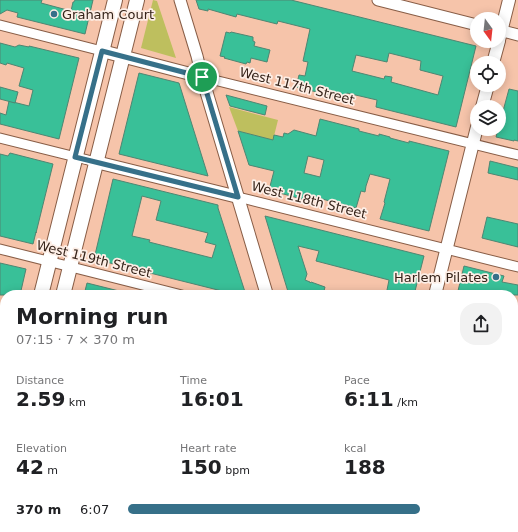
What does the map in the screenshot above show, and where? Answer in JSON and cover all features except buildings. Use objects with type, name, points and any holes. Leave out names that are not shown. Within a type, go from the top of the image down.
[{"type":"main road","points":[[41,290],[115,0]]},
{"type":"main road","points":[[64,290],[136,0]]},
{"type":"main road","points":[[506,12],[509,0]]},
{"type":"main road","name":"West 117th Street","points":[[102,51],[202,77]]},
{"type":"main road","points":[[202,77],[266,290]]},
{"type":"main road","points":[[436,290],[475,136]]},
{"type":"main road","name":"West 118th Street","points":[[96,162],[238,197]]},
{"type":"street","points":[[180,0],[202,77]]},
{"type":"street","points":[[378,0],[470,22]]},
{"type":"street","name":"West 117th Street","points":[[0,25],[102,51]]},
{"type":"street","points":[[506,35],[518,35]]},
{"type":"street","name":"West 117th Street","points":[[202,77],[518,155]]},
{"type":"street","name":"West 118th Street","points":[[0,138],[96,162]]},
{"type":"street","name":"West 118th Street","points":[[238,197],[518,267]]},
{"type":"street","name":"West 119th Street","points":[[0,249],[163,290]]},
{"type":"shaded area","points":[[153,0],[157,1],[176,58],[141,48]]},
{"type":"shaded area","points":[[229,107],[278,120],[273,140],[238,131]]},
{"type":"place","name":"Graham Court","points":[[54,14]]},
{"type":"place","name":"Harlem Pilates","points":[[496,277]]},
{"type":"route","points":[[102,51],[202,77],[238,197],[75,157],[102,51]]}]
